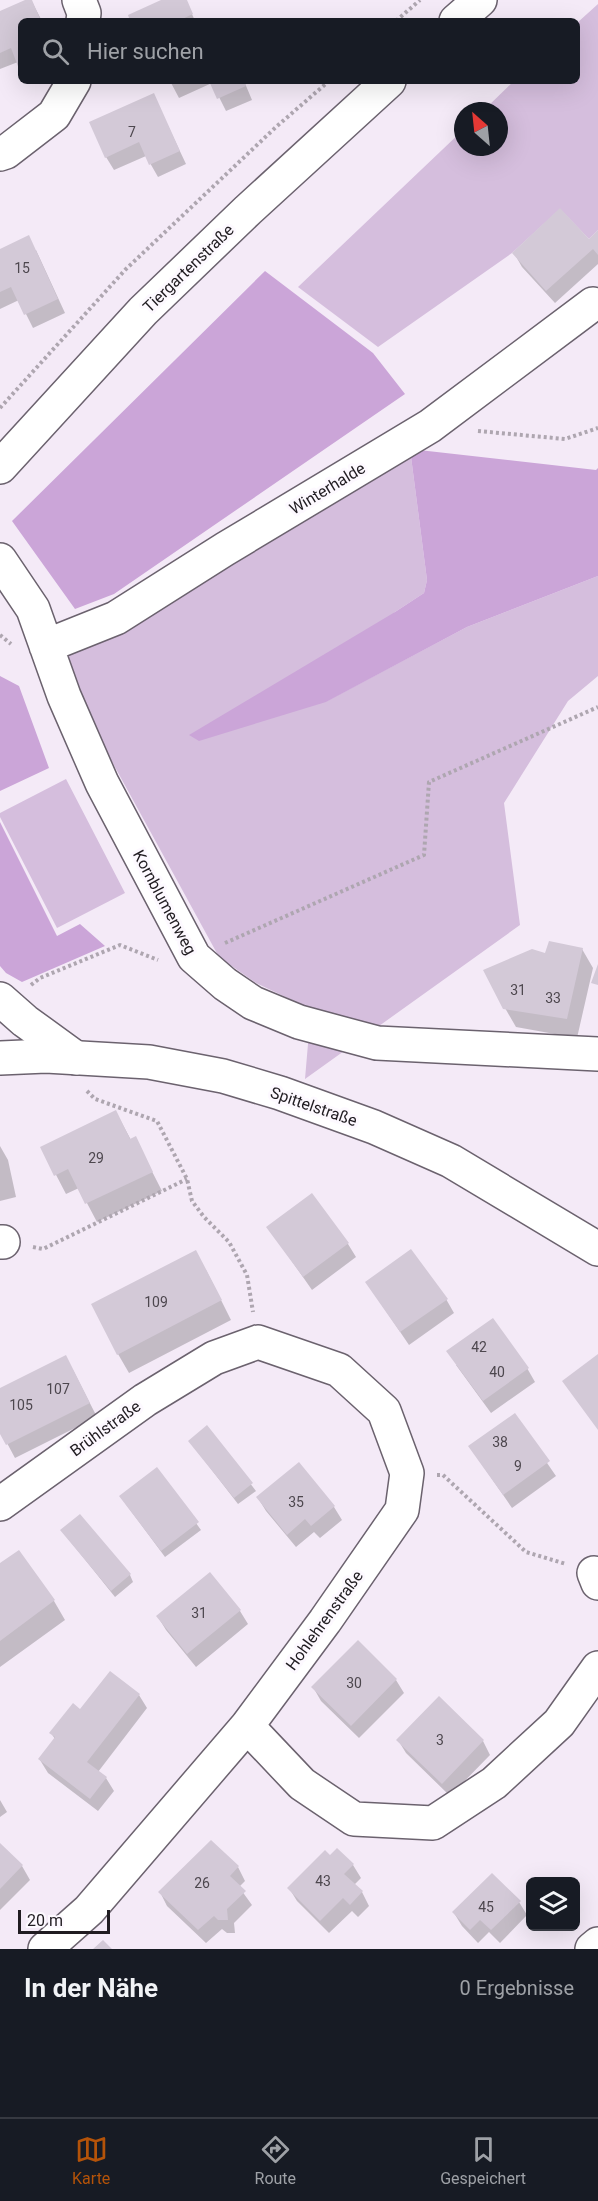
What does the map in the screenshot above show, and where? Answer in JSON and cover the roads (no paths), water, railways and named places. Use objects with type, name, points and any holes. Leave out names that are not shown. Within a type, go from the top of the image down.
[{"type":"street","points":[[79,0],[83,18]]},
{"type":"street","points":[[459,18],[480,0]]},
{"type":"street","points":[[0,154],[6,153],[54,115],[72,84]]},
{"type":"street","name":"Tiergartenstraße","points":[[0,467],[142,312],[248,210],[386,84]]},
{"type":"street","name":"Winterhalde","points":[[46,646],[116,618],[225,549],[430,426],[593,304]]},
{"type":"street","name":"Kornblumenweg","points":[[0,560],[33,609],[64,696],[102,783],[194,957],[253,1003],[299,1022],[377,1042],[598,1054]]},
{"type":"street","points":[[14,994],[25,1021],[79,1072]]},
{"type":"street","name":"Spittelstraße","points":[[0,1058],[46,1056],[79,1072],[149,1062],[223,1076],[374,1127],[451,1161],[598,1249]]},
{"type":"street","name":"Hohlehrenstraße","points":[[45,1949],[88,1910],[247,1726],[325,1621],[402,1510],[407,1473],[384,1411],[339,1370],[258,1342],[214,1358]]},
{"type":"street","name":"Brühlstraße","points":[[0,1504],[145,1400],[214,1358]]},
{"type":"street","points":[[247,1726],[302,1784],[354,1819],[433,1823],[494,1783],[559,1723],[598,1668]]},
{"type":"street","points":[[592,1949],[598,1944]]}]
